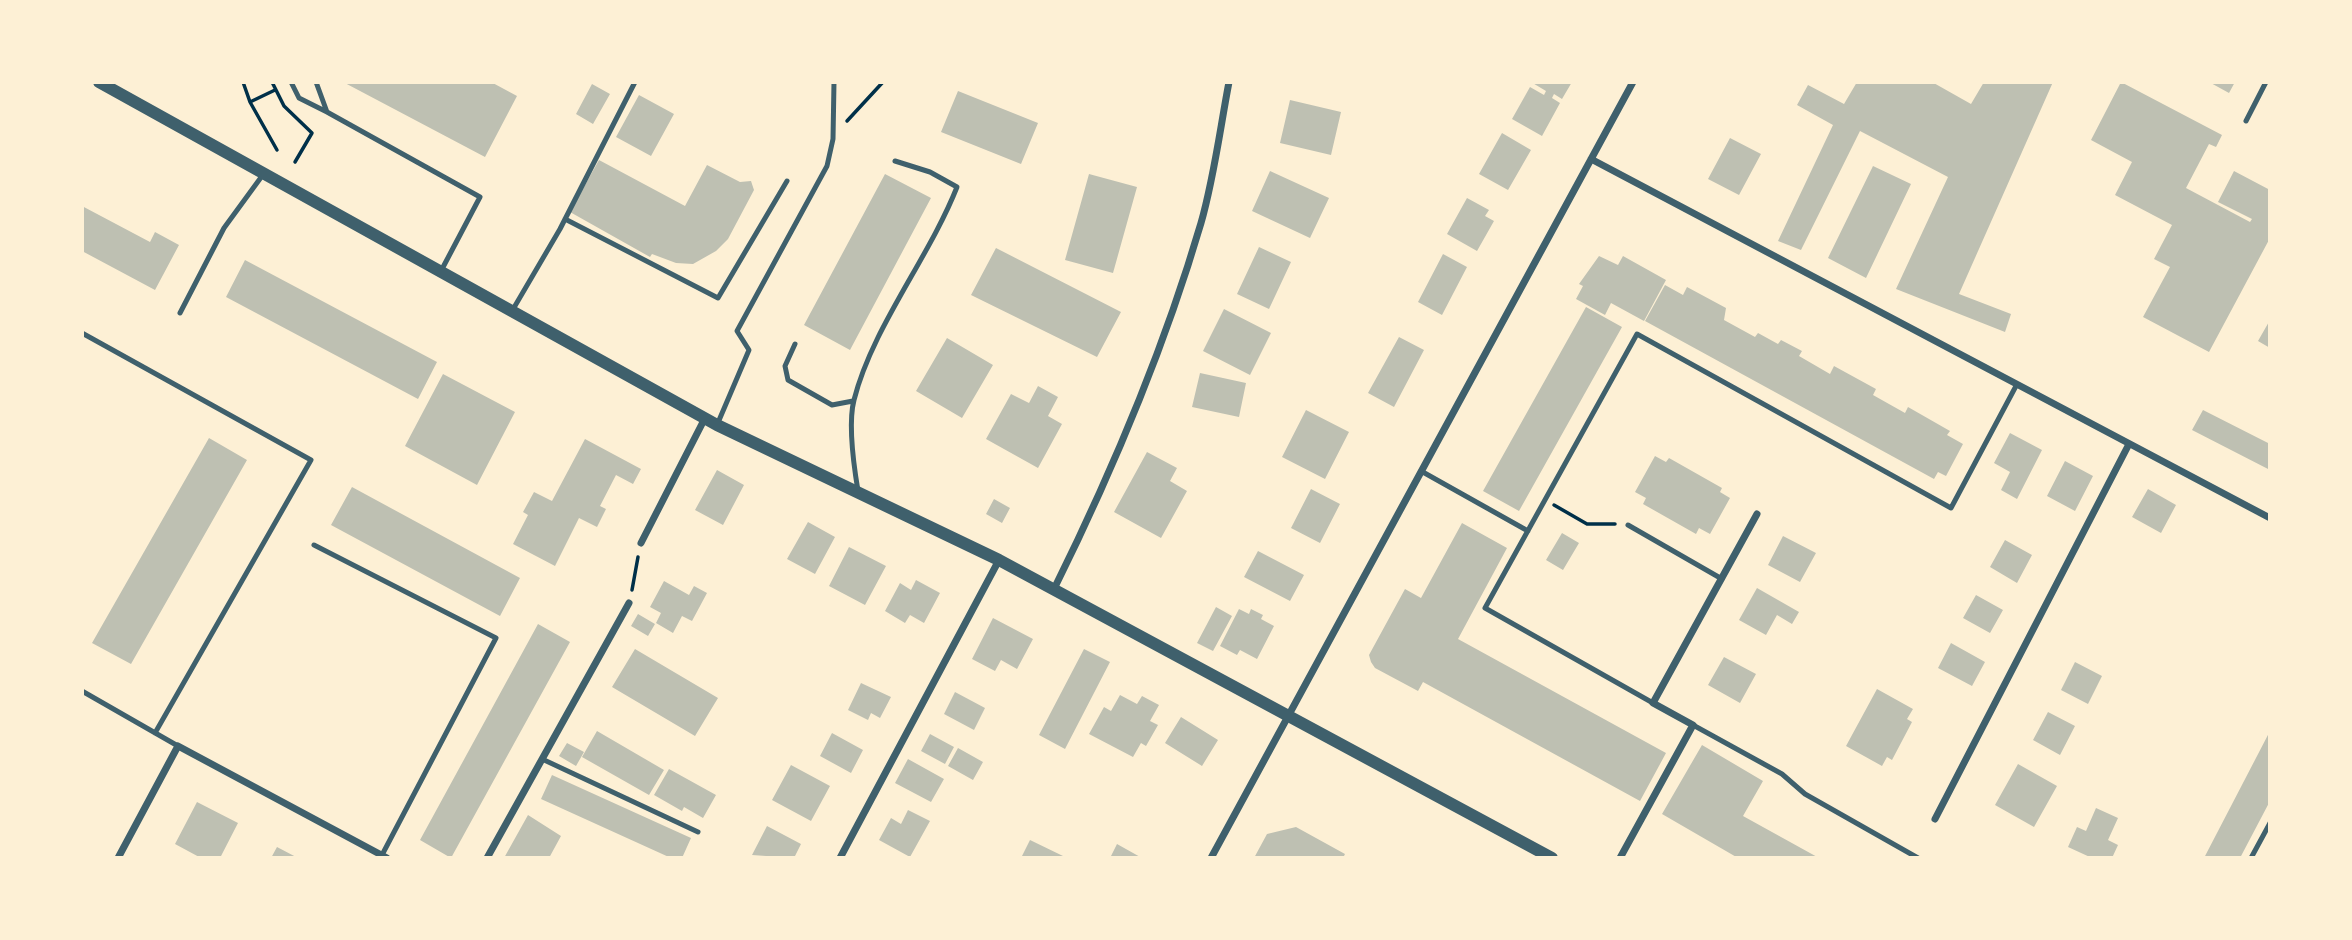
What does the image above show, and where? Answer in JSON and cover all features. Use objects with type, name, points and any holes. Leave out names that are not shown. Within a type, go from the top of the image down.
[{"type":"street","points":[[99,82],[262,176],[441,271],[717,425],[999,560],[1552,858]]},
{"type":"street","points":[[119,82],[137,103]]},
{"type":"street","points":[[1054,589],[1101,496],[1174,304],[1201,221],[1229,82]]},
{"type":"street","points":[[1211,858],[1633,82]]},
{"type":"street","points":[[1591,159],[2015,386],[2270,518]]},
{"type":"street","points":[[641,542],[705,418]]},
{"type":"street","points":[[1935,819],[2129,444]]},
{"type":"street","points":[[1620,858],[1693,725],[1653,703],[1758,514]]},
{"type":"street","points":[[840,858],[999,560]]},
{"type":"street","points":[[487,858],[629,603]]},
{"type":"street","points":[[118,858],[178,746],[384,857]]},
{"type":"lane","points":[[291,82],[299,99],[480,197],[441,271]]},
{"type":"lane","points":[[317,82],[327,112]]},
{"type":"lane","points":[[512,310],[565,219],[635,82]]},
{"type":"lane","points":[[717,425],[749,351],[737,331],[827,166],[833,139],[834,82]]},
{"type":"lane","points":[[2246,121],[2266,82]]},
{"type":"lane","points":[[858,491],[853,401],[875,346],[947,212],[957,187],[930,172],[895,161]]},
{"type":"lane","points":[[180,313],[224,228],[262,176]]},
{"type":"lane","points":[[565,219],[718,298],[787,181]]},
{"type":"lane","points":[[82,333],[311,460],[155,733]]},
{"type":"lane","points":[[1653,703],[1485,608],[1637,334],[1951,508],[2015,386]]},
{"type":"lane","points":[[794,344],[785,366],[788,380],[832,405],[853,401]]},
{"type":"lane","points":[[1421,471],[1528,531]]},
{"type":"lane","points":[[1628,525],[1722,579]]},
{"type":"lane","points":[[314,545],[496,638],[384,857]]},
{"type":"lane","points":[[82,691],[178,746]]},
{"type":"lane","points":[[1693,725],[1782,774],[1805,794],[1918,858]]},
{"type":"lane","points":[[542,759],[698,832]]},
{"type":"lane","points":[[2252,858],[2270,823]]},
{"type":"path","points":[[243,82],[250,102],[277,150]]},
{"type":"path","points":[[272,82],[284,106],[312,133],[295,162]]},
{"type":"path","points":[[833,139],[858,106],[883,82]]},
{"type":"path","points":[[250,102],[275,90]]},
{"type":"path","points":[[1545,500],[1587,524],[1628,525]]},
{"type":"path","points":[[629,603],[641,542]]},
{"type":"building","points":[[343,82],[491,82],[517,96],[485,157]]},
{"type":"building","points":[[1531,82],[1572,82],[1562,99],[1554,94],[1552,98],[1560,103],[1542,136],[1512,119],[1530,87],[1544,95],[1546,91]]},
{"type":"building","points":[[1857,82],[1932,82],[1971,104],[1984,82],[2053,82],[1959,294],[2011,314],[2005,332],[1896,289],[1948,177],[1860,131],[1801,250],[1778,241],[1833,125],[1797,105],[1808,85],[1844,104]]},
{"type":"building","points":[[2121,82],[2222,135],[2216,147],[2209,144],[2186,188],[2250,222],[2252,219],[2218,202],[2234,171],[2270,190],[2270,238],[2209,352],[2143,317],[2170,267],[2154,259],[2172,225],[2115,195],[2132,162],[2091,140]]},
{"type":"building","points":[[2209,82],[2235,82],[2229,93]]},
{"type":"building","points":[[592,84],[610,94],[593,124],[576,114]]},
{"type":"building","points":[[958,91],[1038,123],[1021,164],[941,132]]},
{"type":"building","points":[[639,95],[674,114],[651,156],[616,137]]},
{"type":"building","points":[[1290,100],[1341,112],[1331,155],[1280,143]]},
{"type":"building","points":[[1502,133],[1531,150],[1508,190],[1479,174]]},
{"type":"building","points":[[1730,138],[1761,154],[1739,195],[1708,179]]},
{"type":"building","points":[[599,160],[685,206],[707,165],[740,182],[751,181],[754,190],[728,239],[716,251],[693,264],[676,263],[652,254],[650,257],[570,212]]},
{"type":"building","points":[[1873,166],[1911,184],[1866,278],[1828,258]]},
{"type":"building","points":[[1270,171],[1329,198],[1310,238],[1252,211]]},
{"type":"building","points":[[885,174],[931,198],[850,350],[804,325]]},
{"type":"building","points":[[1089,174],[1137,187],[1113,273],[1065,260]]},
{"type":"building","points":[[1467,198],[1489,210],[1485,216],[1494,221],[1477,251],[1447,234]]},
{"type":"building","points":[[82,206],[150,242],[155,232],[179,245],[155,290],[82,251]]},
{"type":"building","points":[[1259,247],[1291,262],[1269,309],[1237,294]]},
{"type":"building","points":[[996,248],[1121,312],[1097,357],[971,295]]},
{"type":"building","points":[[1443,254],[1467,267],[1442,315],[1418,302]]},
{"type":"building","points":[[1599,256],[1618,265],[1623,256],[1666,280],[1644,321],[1611,303],[1605,315],[1576,299],[1583,286],[1579,284]]},
{"type":"building","points":[[245,260],[437,362],[418,399],[226,297]]},
{"type":"building","points":[[1665,285],[1683,295],[1687,287],[1726,308],[1724,320],[1755,337],[1758,333],[1778,344],[1781,340],[1802,351],[1799,356],[1830,374],[1834,366],[1876,389],[1873,395],[1905,413],[1908,407],[1950,431],[1947,435],[1963,444],[1946,476],[1938,472],[1934,479],[1645,321]]},
{"type":"building","points":[[1586,307],[1622,327],[1519,511],[1483,491]]},
{"type":"building","points":[[1224,309],[1271,333],[1250,375],[1203,351]]},
{"type":"building","points":[[2270,320],[2270,348],[2258,341]]},
{"type":"building","points":[[1399,337],[1424,350],[1394,407],[1368,393]]},
{"type":"building","points":[[947,338],[993,365],[962,418],[916,391]]},
{"type":"building","points":[[1200,373],[1246,383],[1239,417],[1192,407]]},
{"type":"building","points":[[443,374],[515,412],[477,485],[405,446]]},
{"type":"building","points":[[1038,386],[1058,397],[1048,416],[1062,424],[1038,468],[986,439],[1011,394],[1029,403]]},
{"type":"building","points":[[1306,410],[1349,432],[1325,479],[1282,457]]},
{"type":"building","points":[[2203,410],[2270,444],[2270,470],[2192,430]]},
{"type":"building","points":[[2010,433],[2042,450],[2017,499],[2001,490],[2010,472],[1994,463]]},
{"type":"building","points":[[209,438],[247,460],[131,664],[92,643]]},
{"type":"building","points":[[585,439],[641,469],[633,484],[616,475],[600,506],[606,509],[597,527],[579,518],[555,566],[513,544],[528,515],[523,512],[534,492],[552,501]]},
{"type":"building","points":[[1147,452],[1177,468],[1170,481],[1187,491],[1161,538],[1114,512]]},
{"type":"building","points":[[1655,456],[1666,462],[1669,458],[1722,488],[1720,492],[1730,498],[1710,534],[1699,528],[1696,534],[1643,504],[1646,498],[1635,492]]},
{"type":"building","points":[[2065,461],[2093,476],[2075,511],[2047,496]]},
{"type":"building","points":[[717,470],[744,485],[723,525],[695,510]]},
{"type":"building","points":[[352,487],[520,578],[500,616],[331,525]]},
{"type":"building","points":[[1311,489],[1340,504],[1320,543],[1291,528]]},
{"type":"building","points":[[2148,489],[2176,505],[2161,533],[2132,517]]},
{"type":"building","points":[[994,499],[1010,508],[1002,523],[986,514]]},
{"type":"building","points":[[808,522],[835,537],[815,574],[787,559]]},
{"type":"building","points":[[1462,523],[1507,548],[1458,639],[1666,753],[1640,801],[1423,682],[1418,691],[1375,668],[1371,662],[1369,655],[1405,589],[1421,598]]},
{"type":"building","points":[[1562,533],[1579,543],[1563,570],[1546,560]]},
{"type":"building","points":[[1783,536],[1816,553],[1800,582],[1768,565]]},
{"type":"building","points":[[2005,540],[2032,555],[2017,583],[1990,567]]},
{"type":"building","points":[[849,547],[886,566],[865,605],[829,586]]},
{"type":"building","points":[[1258,551],[1304,575],[1290,601],[1244,577]]},
{"type":"building","points":[[916,580],[940,593],[924,623],[910,615],[905,623],[885,611],[900,583],[911,590]]},
{"type":"building","points":[[664,581],[689,595],[694,586],[707,593],[692,621],[682,616],[673,633],[656,623],[661,613],[650,607]]},
{"type":"building","points":[[1757,588],[1799,612],[1792,624],[1777,615],[1766,635],[1739,620]]},
{"type":"building","points":[[1976,595],[2003,610],[1990,633],[1963,618]]},
{"type":"building","points":[[1216,607],[1232,616],[1213,651],[1197,643]]},
{"type":"building","points":[[1239,609],[1249,614],[1251,609],[1263,615],[1261,619],[1274,626],[1257,659],[1240,650],[1237,655],[1220,646]]},
{"type":"building","points":[[638,614],[655,624],[648,636],[631,626]]},
{"type":"building","points":[[993,618],[1033,639],[1017,669],[1001,660],[995,671],[972,659]]},
{"type":"building","points":[[538,624],[570,642],[451,858],[420,840]]},
{"type":"building","points":[[1951,643],[1985,662],[1972,686],[1938,668]]},
{"type":"building","points":[[635,649],[718,698],[695,736],[612,687]]},
{"type":"building","points":[[1084,649],[1110,662],[1065,749],[1039,735]]},
{"type":"building","points":[[1724,657],[1756,674],[1740,703],[1708,685]]},
{"type":"building","points":[[2075,662],[2102,676],[2088,704],[2061,690]]},
{"type":"building","points":[[861,683],[891,697],[880,718],[871,713],[868,720],[848,710]]},
{"type":"building","points":[[1877,689],[1913,709],[1907,719],[1912,722],[1892,760],[1887,757],[1882,766],[1846,746]]},
{"type":"building","points":[[955,692],[985,708],[974,730],[944,714]]},
{"type":"building","points":[[1120,695],[1137,704],[1142,696],[1159,705],[1150,721],[1158,725],[1146,746],[1141,743],[1133,757],[1089,734],[1104,707],[1111,711]]},
{"type":"building","points":[[2048,712],[2075,726],[2060,755],[2033,740]]},
{"type":"building","points":[[1181,717],[1218,740],[1202,766],[1165,743]]},
{"type":"building","points":[[597,731],[664,770],[649,795],[582,757]]},
{"type":"building","points":[[2270,731],[2270,801],[2240,858],[2204,858]]},
{"type":"building","points":[[832,733],[863,750],[851,773],[820,756]]},
{"type":"building","points":[[930,734],[954,747],[945,764],[921,751]]},
{"type":"building","points":[[567,743],[584,752],[576,766],[559,756]]},
{"type":"building","points":[[1702,745],[1763,781],[1743,816],[1819,858],[1738,858],[1662,814]]},
{"type":"building","points":[[958,748],[983,762],[973,780],[948,766]]},
{"type":"building","points":[[908,759],[944,779],[931,802],[895,783]]},
{"type":"building","points":[[2018,764],[2057,786],[2034,827],[1995,805]]},
{"type":"building","points":[[791,765],[830,786],[811,821],[772,800]]},
{"type":"building","points":[[669,769],[716,795],[703,818],[684,807],[682,811],[654,795]]},
{"type":"building","points":[[552,775],[691,838],[682,858],[671,858],[541,799]]},
{"type":"building","points":[[197,802],[238,823],[220,858],[201,858],[175,844]]},
{"type":"building","points":[[2096,808],[2118,818],[2108,840],[2118,845],[2112,858],[2092,858],[2068,847],[2077,827],[2086,831]]},
{"type":"building","points":[[908,810],[930,821],[910,857],[879,840],[891,818],[901,824]]},
{"type":"building","points":[[528,815],[561,836],[549,858],[504,858]]},
{"type":"building","points":[[767,826],[801,844],[794,858],[752,855]]},
{"type":"building","points":[[1296,827],[1345,854],[1343,858],[1254,858],[1267,834]]},
{"type":"building","points":[[1030,840],[1063,856],[1062,858],[1021,858]]},
{"type":"building","points":[[1117,844],[1142,858],[1110,858]]},
{"type":"building","points":[[277,847],[298,858],[271,858]]}]
